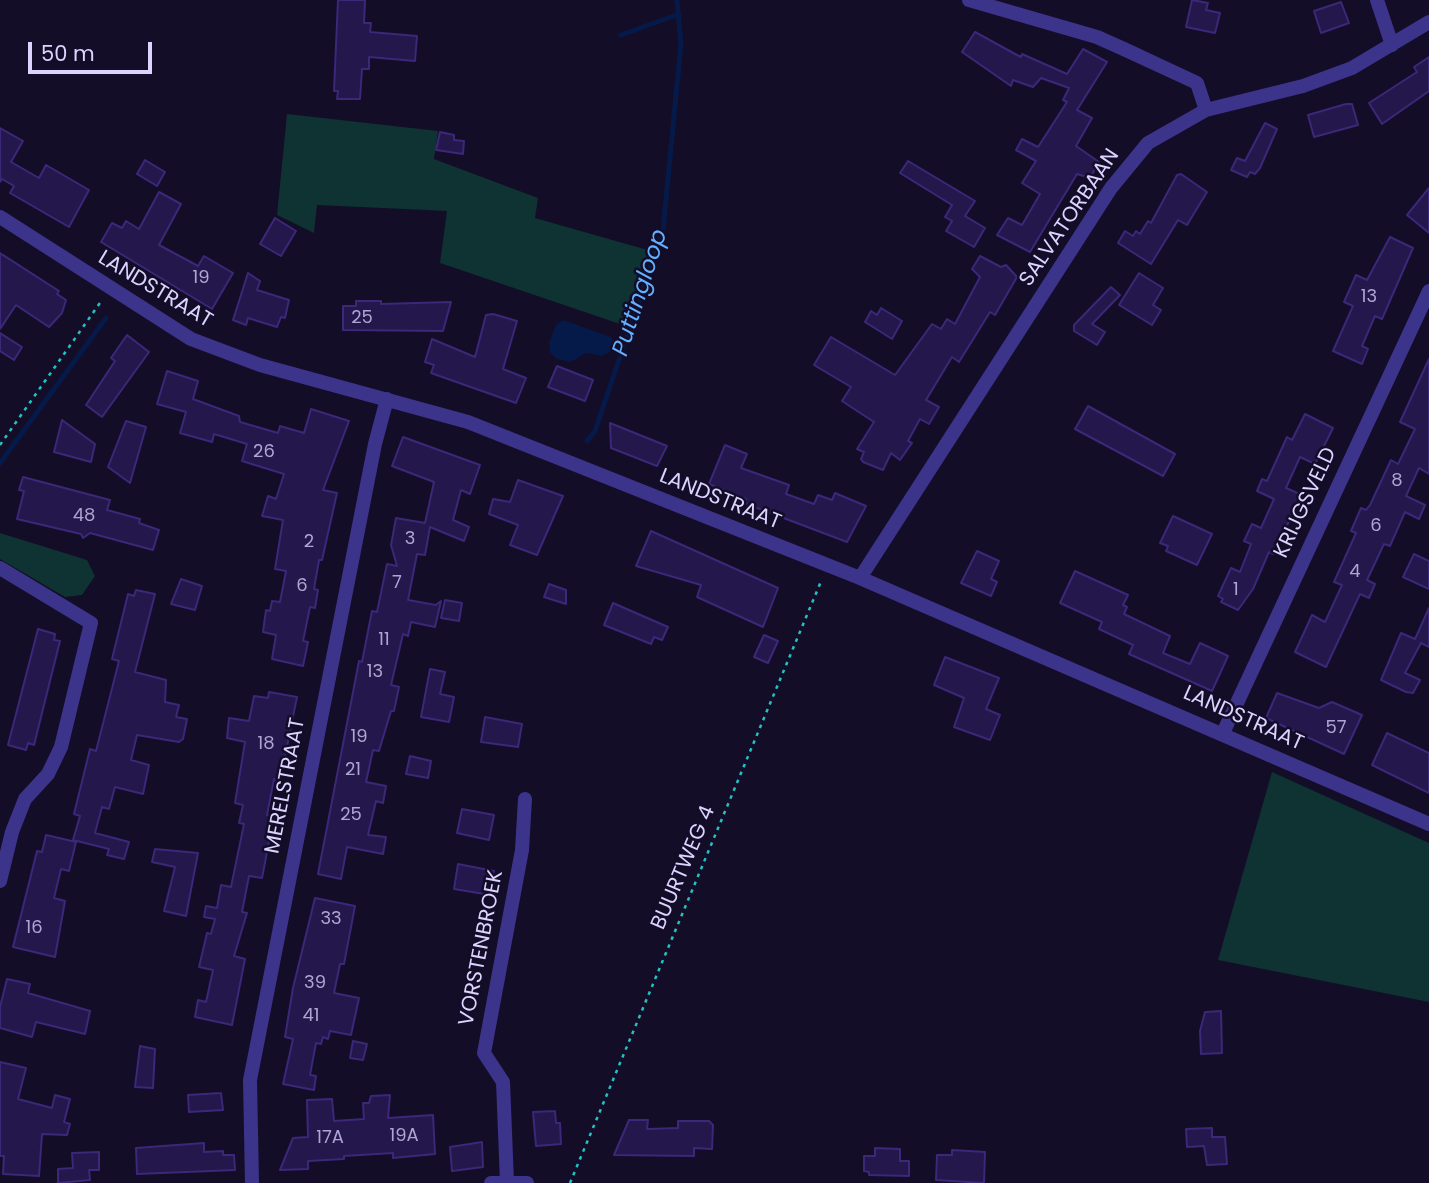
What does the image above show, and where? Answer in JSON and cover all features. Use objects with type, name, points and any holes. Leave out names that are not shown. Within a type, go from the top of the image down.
[{"type":"street","points":[[969,0],[1097,37],[1126,50],[1197,83],[1206,110]]},
{"type":"street","points":[[1377,0],[1392,45]]},
{"type":"street","name":"SALVATORBAAN","points":[[860,578],[1111,188],[1148,143],[1206,110],[1303,86],[1352,68],[1429,22]]},
{"type":"street","name":"LANDSTRAAT","points":[[0,217],[181,334],[232,356],[468,422],[860,578],[1429,824]]},
{"type":"street","name":"KRIJGSVELD","points":[[1223,733],[1429,291]]},
{"type":"street","name":"MERELSTRAAT","points":[[252,1183],[250,1080],[375,444],[387,399]]},
{"type":"street","points":[[0,568],[90,623],[61,747],[48,774],[25,799],[12,832],[0,881]]},
{"type":"street","name":"VORSTENBROEK","points":[[507,1182],[503,1082],[484,1053],[522,850],[525,799]]},
{"type":"street","points":[[491,1183],[527,1183]]},
{"type":"path","points":[[0,445],[110,289]]},
{"type":"path","name":"BUURTWEG 4","points":[[570,1183],[828,566]]},
{"type":"green space","points":[[287,114],[438,131],[434,159],[538,198],[535,218],[651,251],[626,326],[440,263],[447,211],[317,205],[314,233],[277,215]]},
{"type":"green space","points":[[0,533],[87,560],[95,576],[82,595],[65,597],[0,559]]},
{"type":"green space","points":[[1272,772],[1429,843],[1429,1002],[1218,960]]},
{"type":"water","points":[[563,320],[611,337],[614,341],[611,351],[602,356],[586,353],[571,362],[557,359],[550,352],[549,343],[556,325]]},
{"type":"building","points":[[338,0],[365,0],[364,23],[371,23],[370,32],[417,36],[415,61],[369,57],[369,69],[362,69],[360,99],[337,99],[338,91],[334,91]]},
{"type":"building","points":[[1192,0],[1208,3],[1206,10],[1220,13],[1215,33],[1186,27]]},
{"type":"building","points":[[1341,2],[1349,23],[1321,33],[1314,11]]},
{"type":"building","points":[[975,32],[1021,57],[1022,54],[1067,74],[1083,49],[1107,62],[1077,110],[1092,118],[1076,146],[1099,162],[1090,178],[1077,174],[1030,252],[997,235],[1008,218],[1022,225],[1040,194],[1022,183],[1036,161],[1016,150],[1022,139],[1038,147],[1067,102],[1063,100],[1069,88],[1041,78],[1033,87],[1013,80],[1011,86],[962,52]]},
{"type":"building","points":[[1429,57],[1429,91],[1382,124],[1369,103],[1417,72],[1414,67]]},
{"type":"building","points":[[1352,104],[1358,125],[1314,137],[1308,115]]},
{"type":"building","points":[[1265,123],[1277,129],[1260,168],[1255,174],[1250,172],[1247,177],[1231,170],[1237,158],[1245,161]]},
{"type":"building","points":[[0,128],[23,141],[11,162],[39,178],[46,165],[89,190],[69,227],[10,193],[14,186],[2,179],[0,182]]},
{"type":"building","points":[[440,132],[454,135],[454,140],[464,141],[463,154],[436,150]]},
{"type":"building","points":[[145,160],[165,172],[157,186],[137,174]]},
{"type":"building","points":[[908,161],[975,201],[965,216],[985,228],[974,247],[946,231],[952,221],[945,217],[952,205],[900,173]]},
{"type":"building","points":[[1181,174],[1207,192],[1187,225],[1178,220],[1151,264],[1118,243],[1125,231],[1133,236],[1136,231],[1140,234],[1148,221],[1151,223],[1177,175]]},
{"type":"building","points":[[1429,188],[1429,233],[1407,215]]},
{"type":"building","points":[[159,192],[181,204],[159,245],[198,266],[204,256],[233,273],[212,309],[101,242],[112,223],[122,228],[126,221],[139,229]]},
{"type":"building","points":[[275,218],[296,231],[281,256],[260,244]]},
{"type":"building","points":[[1390,237],[1413,248],[1382,319],[1375,316],[1362,346],[1368,349],[1362,364],[1333,351],[1353,306],[1344,302],[1356,275],[1367,280]]},
{"type":"building","points":[[0,253],[59,291],[57,294],[66,300],[62,313],[49,327],[16,305],[0,329]]},
{"type":"building","points":[[980,256],[1001,267],[1006,265],[1017,277],[995,315],[990,312],[959,362],[952,357],[926,400],[939,407],[929,424],[920,419],[908,441],[912,443],[900,460],[891,453],[883,470],[863,462],[861,459],[864,452],[857,449],[874,422],[842,401],[851,387],[814,365],[831,337],[895,375],[932,324],[941,329],[947,319],[955,324],[980,277],[972,269]]},
{"type":"building","points":[[248,273],[260,281],[257,290],[289,300],[285,318],[281,317],[277,327],[248,318],[246,325],[233,320]]},
{"type":"building","points":[[1139,273],[1163,288],[1153,305],[1161,310],[1152,325],[1119,305]]},
{"type":"building","points":[[1111,287],[1120,295],[1092,324],[1105,332],[1097,345],[1074,331],[1074,325]]},
{"type":"building","points":[[356,301],[381,301],[381,304],[451,302],[443,331],[343,330],[343,306],[356,306]]},
{"type":"building","points":[[881,308],[902,321],[892,339],[865,322],[871,311],[877,315]]},
{"type":"building","points":[[493,314],[517,321],[503,369],[526,378],[516,403],[431,373],[434,365],[425,362],[432,339],[475,357],[486,315]]},
{"type":"building","points":[[0,333],[22,347],[14,360],[0,351]]},
{"type":"building","points":[[127,335],[149,352],[102,417],[86,405],[115,361],[111,358]]},
{"type":"building","points":[[1429,359],[1429,474],[1419,468],[1406,496],[1425,505],[1419,519],[1405,512],[1390,546],[1384,544],[1367,580],[1375,584],[1369,598],[1360,594],[1326,667],[1295,652],[1312,615],[1325,622],[1342,585],[1334,582],[1356,533],[1351,531],[1361,508],[1366,510],[1370,505],[1391,460],[1398,464],[1415,429],[1400,422]]},
{"type":"building","points":[[557,366],[593,380],[585,401],[548,387]]},
{"type":"building","points":[[167,371],[198,381],[193,399],[239,416],[240,422],[278,433],[280,426],[304,433],[311,409],[349,421],[323,490],[337,493],[322,560],[319,560],[314,589],[318,590],[315,608],[310,607],[303,641],[308,642],[303,666],[272,659],[276,635],[263,632],[266,610],[270,611],[272,601],[280,602],[286,571],[275,569],[283,520],[262,516],[268,496],[276,499],[284,474],[242,461],[247,444],[214,434],[212,442],[180,433],[186,412],[157,404]]},
{"type":"building","points":[[1088,406],[1175,454],[1163,476],[1075,429]]},
{"type":"building","points":[[1305,414],[1333,428],[1315,464],[1300,457],[1286,488],[1302,495],[1273,554],[1269,552],[1253,589],[1238,610],[1221,602],[1223,599],[1218,596],[1231,568],[1240,572],[1251,544],[1244,541],[1252,524],[1261,528],[1274,499],[1257,491],[1262,479],[1267,481],[1287,437],[1292,440]]},
{"type":"building","points":[[62,420],[95,444],[91,462],[54,452]]},
{"type":"building","points":[[126,421],[146,427],[130,483],[108,467]]},
{"type":"building","points":[[610,423],[667,446],[657,466],[611,448]]},
{"type":"building","points":[[403,437],[480,465],[470,494],[461,490],[453,520],[469,527],[464,541],[430,527],[425,555],[417,554],[408,600],[436,605],[441,601],[435,627],[411,622],[408,636],[403,634],[391,685],[399,687],[394,711],[391,711],[379,751],[373,750],[366,782],[386,786],[383,803],[376,801],[368,835],[386,837],[383,854],[347,847],[341,879],[318,874],[359,661],[362,662],[372,611],[377,612],[387,564],[397,566],[391,545],[396,518],[425,523],[434,482],[392,466]]},
{"type":"building","points":[[725,445],[747,454],[741,468],[789,485],[786,494],[814,504],[818,495],[832,500],[835,493],[866,506],[847,542],[744,503],[746,499],[709,484]]},
{"type":"building","points":[[23,477],[110,500],[107,510],[140,519],[139,523],[159,530],[153,550],[90,533],[83,538],[81,534],[17,519],[24,491],[19,490]]},
{"type":"building","points":[[518,480],[563,496],[537,555],[510,545],[518,525],[489,514],[493,499],[510,502]]},
{"type":"building","points":[[1173,516],[1212,534],[1197,565],[1166,551],[1168,546],[1160,543]]},
{"type":"building","points":[[651,531],[778,588],[763,627],[697,597],[701,585],[636,566]]},
{"type":"building","points":[[977,551],[999,561],[991,579],[997,582],[991,596],[961,583]]},
{"type":"building","points":[[1414,554],[1429,561],[1429,589],[1403,577]]},
{"type":"building","points":[[1075,571],[1128,595],[1123,605],[1127,607],[1124,614],[1170,636],[1163,653],[1190,664],[1200,643],[1228,656],[1212,691],[1129,654],[1133,645],[1099,629],[1102,622],[1060,603]]},
{"type":"building","points":[[181,579],[202,586],[195,610],[171,604]]},
{"type":"building","points":[[549,584],[566,590],[566,604],[544,597]]},
{"type":"building","points":[[136,590],[155,594],[135,672],[166,680],[165,702],[179,705],[176,717],[187,719],[183,739],[179,742],[137,735],[131,760],[149,765],[143,794],[115,787],[109,809],[102,807],[95,833],[129,842],[124,859],[107,855],[109,849],[73,840],[80,816],[74,814],[90,749],[96,751],[119,661],[112,659],[128,594],[134,596]]},
{"type":"building","points":[[445,600],[462,603],[459,621],[441,618]]},
{"type":"building","points":[[613,603],[668,627],[662,640],[654,637],[651,644],[604,625]]},
{"type":"building","points":[[1429,608],[1429,647],[1421,643],[1405,673],[1420,680],[1413,693],[1406,692],[1381,680],[1401,633],[1415,639]]},
{"type":"building","points":[[38,629],[55,634],[54,640],[60,641],[34,745],[28,743],[26,750],[8,745]]},
{"type":"building","points":[[764,635],[778,641],[768,663],[754,657]]},
{"type":"building","points":[[945,657],[999,678],[986,709],[1000,715],[990,740],[954,727],[964,698],[934,685]]},
{"type":"building","points":[[430,669],[445,672],[440,694],[454,697],[449,722],[421,717]]},
{"type":"building","points":[[269,692],[297,697],[280,781],[274,779],[267,815],[274,816],[262,878],[249,876],[242,912],[247,913],[234,956],[245,959],[232,1025],[195,1017],[198,1000],[206,1002],[213,970],[199,967],[207,933],[211,934],[215,919],[204,917],[206,906],[217,908],[221,885],[231,887],[244,824],[239,823],[243,805],[235,803],[245,742],[227,738],[229,718],[249,721],[254,696],[268,698]]},
{"type":"building","points":[[1277,693],[1319,708],[1332,702],[1362,715],[1344,754],[1266,718]]},
{"type":"building","points":[[485,717],[522,724],[518,747],[481,742]]},
{"type":"building","points":[[1387,733],[1429,753],[1429,793],[1372,765]]},
{"type":"building","points":[[410,756],[431,761],[428,778],[406,774]]},
{"type":"building","points":[[462,809],[494,815],[489,840],[457,833]]},
{"type":"building","points":[[46,835],[76,842],[69,871],[61,869],[54,898],[65,901],[55,957],[13,947],[37,851],[42,852]]},
{"type":"building","points":[[155,849],[198,853],[186,916],[164,911],[175,867],[152,862]]},
{"type":"building","points":[[458,864],[494,871],[490,895],[454,889]]},
{"type":"building","points":[[315,898],[355,906],[344,964],[340,964],[334,993],[359,998],[351,1035],[330,1031],[328,1039],[323,1037],[321,1044],[316,1043],[310,1075],[316,1076],[314,1090],[283,1084],[293,1039],[285,1037],[293,988]]},
{"type":"building","points":[[7,979],[30,984],[28,993],[90,1011],[85,1034],[36,1022],[32,1037],[0,1028],[0,1007]]},
{"type":"building","points":[[1221,1011],[1222,1053],[1201,1054],[1200,1031],[1205,1012]]},
{"type":"building","points":[[353,1041],[367,1044],[363,1060],[350,1058]]},
{"type":"building","points":[[140,1046],[155,1049],[153,1088],[135,1087]]},
{"type":"building","points":[[0,1062],[26,1068],[18,1099],[52,1108],[55,1095],[70,1099],[64,1122],[70,1124],[67,1135],[42,1134],[39,1176],[3,1174],[4,1156],[0,1156]]},
{"type":"building","points":[[221,1093],[223,1110],[189,1112],[188,1095]]},
{"type":"building","points":[[390,1095],[388,1118],[433,1115],[435,1154],[393,1158],[393,1153],[344,1156],[344,1159],[308,1161],[308,1169],[280,1170],[293,1138],[308,1137],[307,1100],[332,1099],[334,1121],[364,1119],[363,1103],[369,1103],[371,1096]]},
{"type":"building","points":[[555,1111],[556,1123],[560,1123],[561,1144],[536,1146],[533,1112]]},
{"type":"building","points":[[629,1120],[648,1120],[647,1129],[678,1128],[678,1121],[709,1121],[713,1125],[712,1149],[694,1148],[694,1156],[614,1155]]},
{"type":"building","points":[[1212,1128],[1212,1137],[1225,1137],[1227,1164],[1207,1165],[1204,1146],[1187,1147],[1186,1129]]},
{"type":"building","points":[[482,1142],[483,1167],[452,1171],[450,1147]]},
{"type":"building","points":[[204,1143],[204,1152],[223,1151],[223,1155],[234,1155],[235,1170],[137,1174],[136,1148]]},
{"type":"building","points":[[875,1148],[900,1149],[900,1161],[909,1161],[909,1176],[869,1175],[869,1172],[864,1171],[864,1156],[875,1156]]},
{"type":"building","points":[[952,1150],[985,1152],[984,1183],[936,1180],[937,1155],[952,1155]]},
{"type":"building","points":[[99,1152],[99,1170],[89,1170],[90,1180],[58,1183],[58,1169],[73,1168],[72,1153]]},
{"type":"waterway","name":"Puttingloop","points":[[587,441],[595,431],[663,230],[681,44],[677,0]]},
{"type":"waterway","points":[[621,35],[679,14]]},
{"type":"waterway","name":"Puttingloop","points":[[0,463],[106,318]]}]
